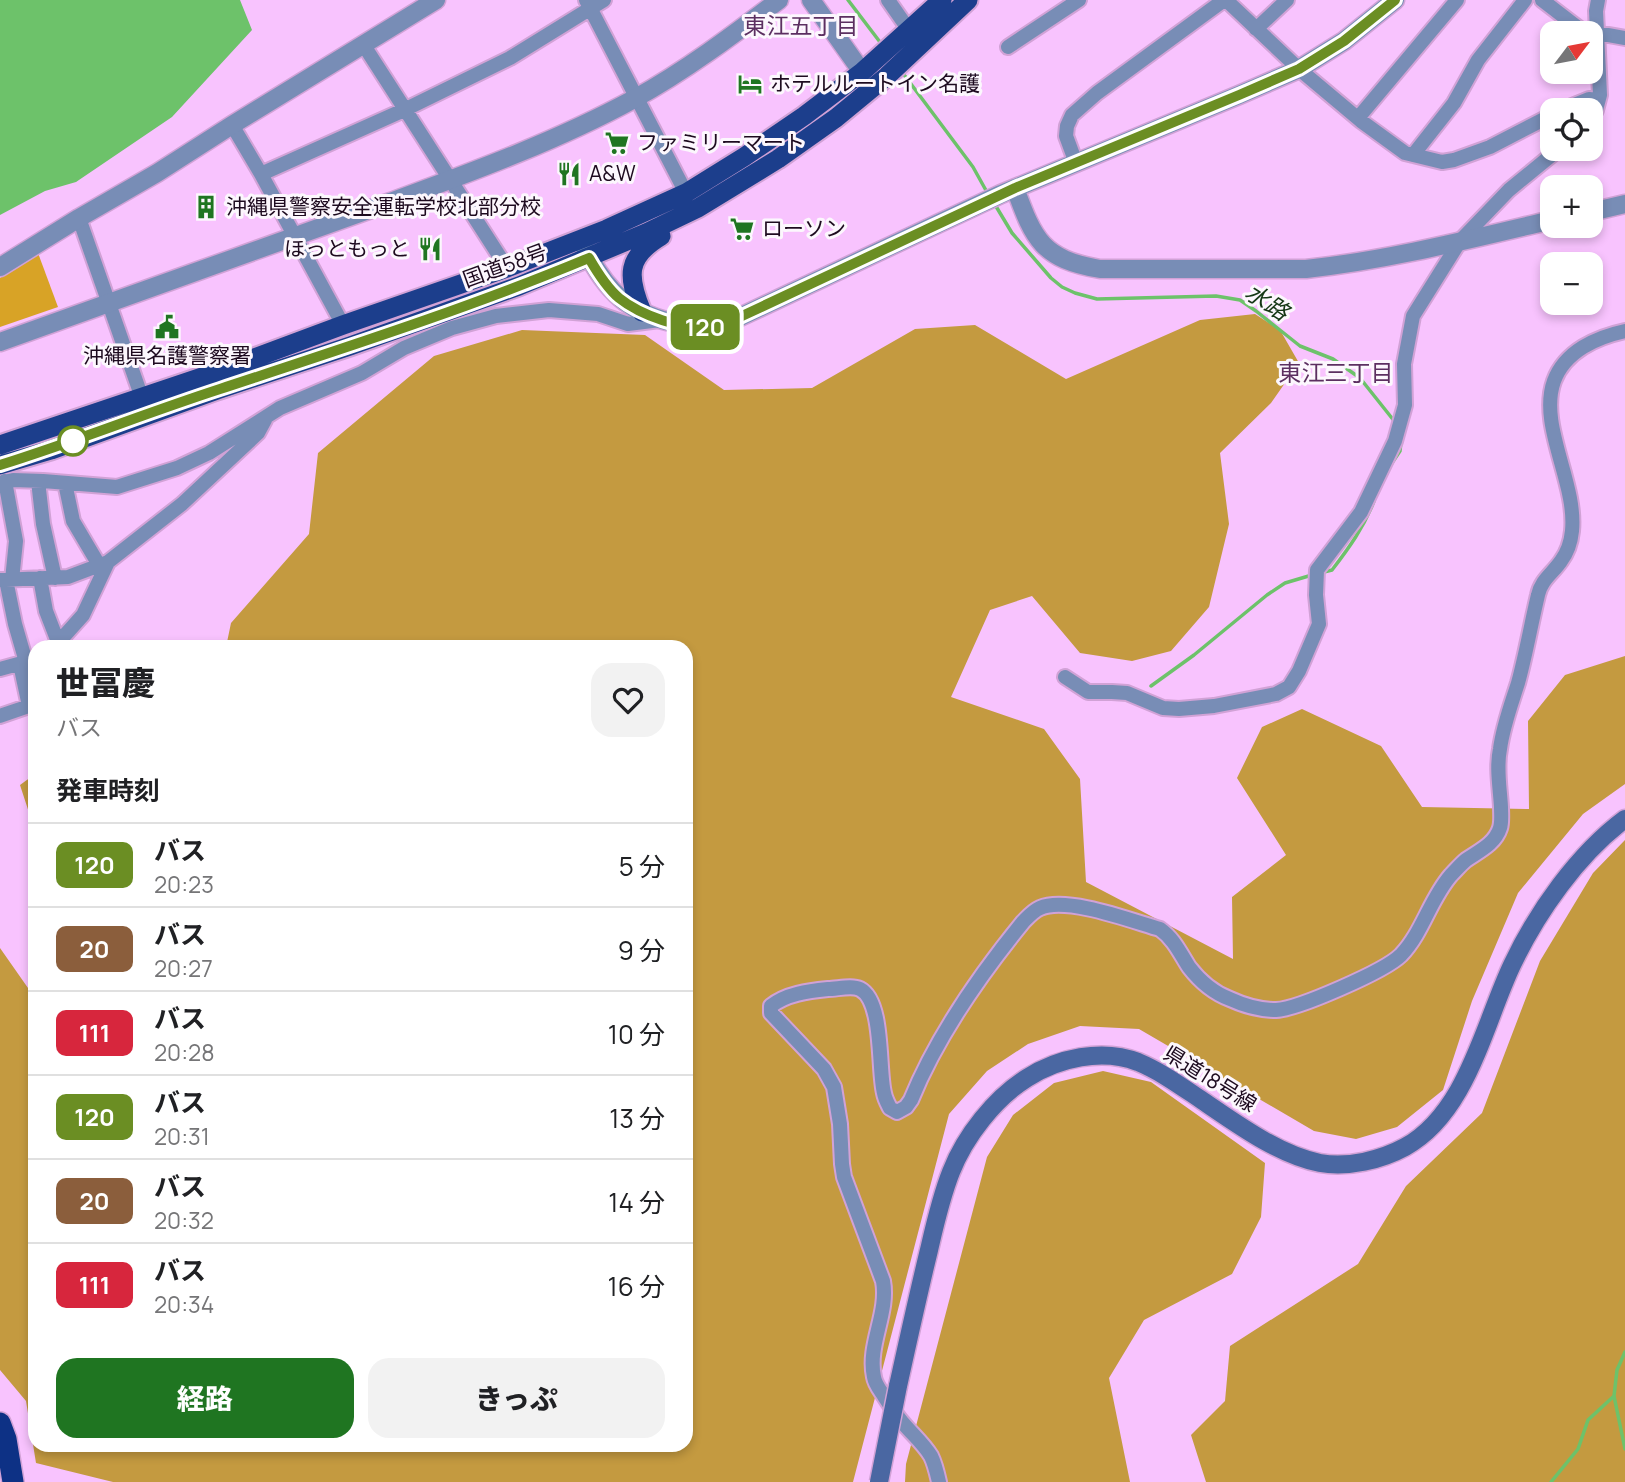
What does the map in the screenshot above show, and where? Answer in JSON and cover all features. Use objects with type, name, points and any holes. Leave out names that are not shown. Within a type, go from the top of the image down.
[{"type":"highway","name":"国道58号","points":[[2,477],[51,450],[519,286],[646,233],[692,200],[744,157],[875,69],[905,42],[942,0]]},
{"type":"highway","name":"国道58号","points":[[905,42],[968,0]]},
{"type":"highway","name":"国道58号","points":[[0,445],[211,374],[692,200]]},
{"type":"highway","points":[[642,312],[631,280],[636,259],[646,245],[679,225],[692,200]]},
{"type":"highway","points":[[0,1423],[6,1439],[13,1482]]},
{"type":"main road","name":"県道18号線","points":[[879,1482],[898,1386],[935,1226],[951,1170],[978,1125],[1011,1088],[1055,1064],[1075,1058],[1113,1057],[1136,1062],[1175,1081],[1244,1128],[1286,1152],[1321,1163],[1339,1164],[1386,1156],[1408,1145],[1448,1106],[1469,1069],[1512,964],[1555,892],[1590,850],[1622,821]]},
{"type":"street","points":[[0,267],[436,0]]},
{"type":"street","points":[[261,174],[404,110],[510,58],[589,4],[604,0]]},
{"type":"street","points":[[0,342],[450,180],[568,132],[636,98],[725,41],[779,0]]},
{"type":"street","points":[[811,0],[875,69]]},
{"type":"street","points":[[888,0],[905,42]]},
{"type":"street","points":[[1007,47],[1079,0]]},
{"type":"street","points":[[1076,163],[1066,136],[1072,115],[1097,93],[1225,0],[1299,69],[1405,153],[1442,162],[1454,160],[1490,147],[1540,122]]},
{"type":"street","points":[[1256,29],[1287,0]]},
{"type":"street","points":[[581,240],[603,280],[619,298],[660,320],[713,327],[978,204],[1299,69],[1344,41],[1395,0]]},
{"type":"street","points":[[1358,118],[1457,0]]},
{"type":"street","points":[[1413,155],[1454,103],[1478,60],[1525,0]]},
{"type":"street","points":[[1542,0],[1569,21]]},
{"type":"street","points":[[1597,21],[1598,0]]},
{"type":"street","points":[[589,4],[636,98],[692,200]]},
{"type":"street","points":[[1603,35],[1625,38]]},
{"type":"street","points":[[363,44],[506,268]]},
{"type":"street","points":[[232,125],[343,325]]},
{"type":"street","points":[[1065,677],[1088,692],[1127,693],[1163,708],[1179,709],[1214,706],[1276,694],[1289,687],[1299,671],[1319,624],[1317,570],[1361,512],[1395,441],[1405,405],[1404,364],[1413,316],[1460,241],[1509,190],[1544,161]]},
{"type":"street","points":[[1008,191],[1031,229],[1047,249],[1061,259],[1100,269],[1307,269],[1355,262],[1540,223]]},
{"type":"street","points":[[1603,209],[1625,204]]},
{"type":"street","points":[[79,218],[142,398]]},
{"type":"street","points":[[28,684],[27,661],[15,624],[6,580],[16,541],[2,477],[117,487],[209,453],[280,408],[362,373],[404,348],[452,328],[496,316],[550,310],[598,314],[628,324],[660,320]]},
{"type":"street","points":[[939,1482],[932,1458],[901,1421],[874,1377],[873,1363],[885,1291],[844,1177],[834,1087],[824,1069],[771,1013],[771,1006],[789,996],[818,990],[857,987],[863,990],[871,1003],[879,1034],[883,1092],[890,1108],[897,1112],[911,1100],[952,1020],[1015,931],[1039,908],[1070,906],[1091,909],[1160,929],[1175,943],[1194,973],[1219,995],[1260,1008],[1291,1008],[1392,963],[1418,931],[1442,885],[1463,862],[1495,838],[1501,826],[1499,752],[1507,715],[1518,682],[1541,584],[1562,560],[1572,531],[1567,480],[1551,415],[1554,380],[1569,358],[1588,344],[1625,331]]},
{"type":"street","points":[[6,580],[68,577],[104,563],[182,504],[258,433],[267,416]]},
{"type":"street","points":[[185,464],[200,486]]},
{"type":"street","points":[[38,481],[43,524],[55,578]]},
{"type":"street","points":[[65,483],[73,521],[104,563]]},
{"type":"street","points":[[60,640],[83,615],[104,563]]},
{"type":"street","points":[[40,578],[54,640]]},
{"type":"street","points":[[0,669],[27,661]]},
{"type":"street","points":[[0,716],[28,706]]},
{"type":"shaded area","points":[[0,0],[240,0],[252,30],[172,117],[76,182],[45,191],[0,215]]},
{"type":"shaded area","points":[[38,253],[58,307],[0,327],[0,278]]},
{"type":"shaded area","points":[[1255,314],[1280,330],[1299,363],[1271,403],[1220,453],[1229,524],[1209,607],[1171,651],[1132,661],[1080,653],[1032,596],[990,610],[951,697],[1044,729],[1080,779],[1086,882],[1233,959],[1232,897],[1286,855],[1237,778],[1262,727],[1302,709],[1381,746],[1422,807],[1529,809],[1528,721],[1565,675],[1625,656],[1625,784],[1583,814],[1518,893],[1472,1001],[1443,1090],[1397,1127],[1356,1139],[1314,1131],[1139,1029],[1080,1026],[1028,1044],[987,1071],[949,1114],[853,1482],[113,1482],[36,1463],[34,1452],[693,1452],[693,640],[227,640],[231,623],[309,534],[318,453],[434,356],[522,330],[645,335],[724,390],[812,388],[915,329],[975,325],[1066,379],[1200,320]]},
{"type":"shaded area","points":[[28,779],[28,810],[20,785]]},
{"type":"shaded area","points":[[1625,840],[1625,1482],[1206,1482],[1191,1435],[1225,1401],[1230,1346],[1358,1264],[1406,1186],[1482,1113],[1540,961],[1593,873]]},
{"type":"shaded area","points":[[0,948],[28,988],[28,1413],[26,1401],[0,1370]]},
{"type":"shaded area","points":[[1103,1071],[1151,1082],[1265,1163],[1261,1217],[1232,1274],[1144,1320],[1109,1378],[1130,1482],[905,1482],[906,1464],[987,1157],[1013,1115],[1054,1083]]},
{"type":"waterway","name":"水路","points":[[848,0],[883,46]]},
{"type":"waterway","name":"水路","points":[[902,72],[973,167],[988,194]]},
{"type":"waterway","name":"水路","points":[[994,203],[1012,233],[1062,287],[1097,299],[1216,296],[1240,300],[1300,346],[1333,359],[1360,378],[1395,422]]},
{"type":"waterway","name":"水路","points":[[1392,463],[1400,451],[1401,442]]},
{"type":"waterway","name":"水路","points":[[1320,573],[1332,570],[1361,528],[1374,501]]},
{"type":"waterway","name":"水路","points":[[1151,686],[1194,655],[1267,595],[1285,583],[1312,575]]},
{"type":"waterway","points":[[1551,1482],[1578,1449],[1588,1420],[1614,1396],[1617,1370],[1625,1352]]},
{"type":"waterway","points":[[1614,1396],[1625,1449]]},
{"type":"bus line","name":"120","points":[[0,465],[51,450],[217,390],[351,346],[589,258],[619,298],[642,312],[660,320],[713,327],[742,316],[1015,188],[1299,69],[1344,41],[1395,0]]},
{"type":"place","name":"ホテルルートイン名護","points":[[750,84]]},
{"type":"place","name":"ファミリーマート","points":[[617,143]]},
{"type":"place","name":"A&W","points":[[569,174]]},
{"type":"place","name":"沖縄県警察安全運転学校北部分校","points":[[206,207]]},
{"type":"place","name":"ローソン","points":[[742,229]]},
{"type":"place","name":"ほっともっと","points":[[430,249]]},
{"type":"place","name":"沖縄県名護警察署","points":[[167,327]]},
{"type":"district","name":"東江五丁目","points":[[801,26]]},
{"type":"district","name":"東江三丁目","points":[[1336,373]]}]
